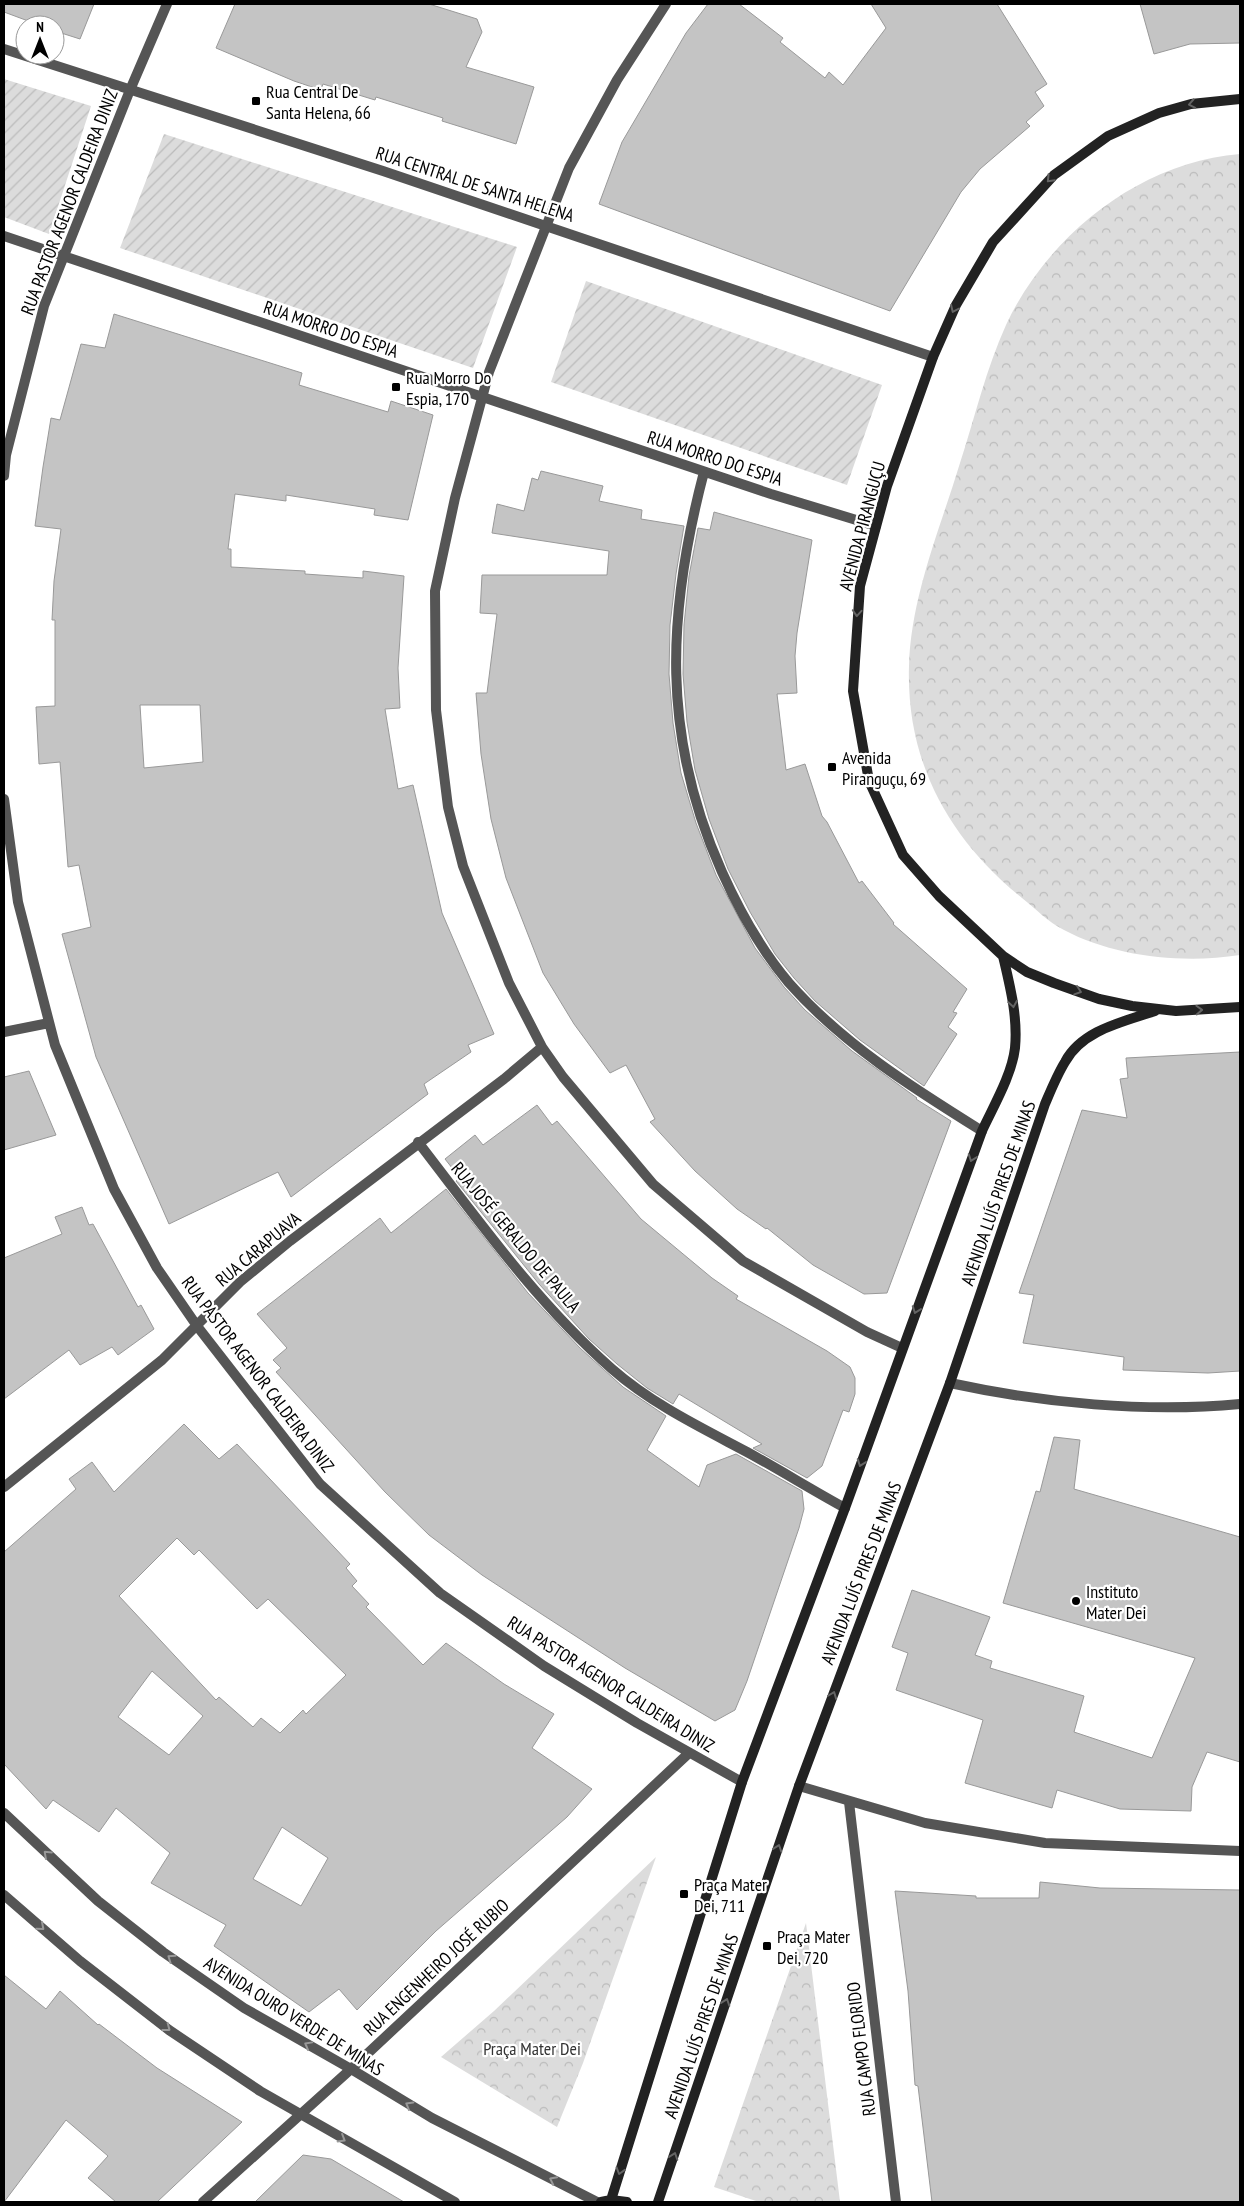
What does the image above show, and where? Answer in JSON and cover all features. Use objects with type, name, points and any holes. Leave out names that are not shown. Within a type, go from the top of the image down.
[{"type":"main road","name":"AVENIDA PIRANGUÇU","points":[[1240,99],[1192,104],[1159,113],[1108,136],[1054,175],[993,242],[956,305],[933,357],[887,486],[860,586],[852,691],[869,781],[903,855],[939,896],[1003,956],[1027,972],[1099,999],[1158,1010],[1216,1010],[1240,1007]]},
{"type":"main road","name":"AVENIDA LUÍS PIRES DE MINAS","points":[[606,2201],[742,1782],[845,1508],[982,1131],[1005,1080],[1015,1050],[1014,1005],[1003,956]]},
{"type":"main road","name":"AVENIDA LUÍS PIRES DE MINAS","points":[[658,2202],[799,1786],[950,1383],[1045,1104],[1065,1060],[1080,1042],[1102,1030],[1158,1010]]},
{"type":"main road","points":[[606,2201],[627,2202]]},
{"type":"street","name":"RUA PASTOR AGENOR CALDEIRA DINIZ","points":[[4,476],[6,456],[44,306],[130,90],[167,4]]},
{"type":"street","points":[[666,4],[616,80],[569,168],[489,372],[482,397],[455,498],[436,591],[436,710],[448,807],[463,866],[509,984],[542,1047],[563,1077],[653,1184],[743,1261],[867,1332],[902,1348]]},
{"type":"street","name":"RUA CENTRAL DE SANTA HELENA","points":[[4,50],[546,225],[933,357]]},
{"type":"street","name":"RUA MORRO DO ESPIA","points":[[4,236],[704,472],[876,526]]},
{"type":"street","points":[[704,472],[681,576],[676,631],[675,678],[679,726],[687,767],[696,804],[708,840],[736,902],[754,933],[789,982],[853,1044],[894,1075],[982,1131]]},
{"type":"street","name":"RUA PASTOR AGENOR CALDEIRA DINIZ","points":[[4,799],[18,902],[54,1045],[114,1189],[158,1268],[197,1326],[320,1484],[440,1593],[544,1666],[689,1753],[742,1782]]},
{"type":"street","points":[[4,1032],[49,1023]]},
{"type":"street","name":"RUA CARAPUAVA","points":[[4,1487],[162,1360],[247,1276],[418,1142],[504,1079],[542,1047]]},
{"type":"street","name":"RUA JOSÉ GERALDO DE PAULA","points":[[418,1142],[496,1244],[545,1304],[613,1369],[671,1412],[747,1452],[845,1508]]},
{"type":"street","points":[[950,1383],[1000,1394],[1097,1404],[1207,1407],[1240,1404]]},
{"type":"street","name":"RUA ENGENHEIRO JOSÉ RUBIO","points":[[203,2202],[351,2069],[689,1753]]},
{"type":"street","points":[[799,1786],[925,1823],[1046,1843],[1240,1851]]},
{"type":"street","name":"RUA CAMPO FLORIDO","points":[[849,1802],[896,2202]]},
{"type":"street","name":"AVENIDA OURO VERDE DE MINAS","points":[[4,1813],[98,1901],[163,1952],[244,2008],[432,2118],[597,2202]]},
{"type":"street","points":[[1222,1850],[1240,1847]]},
{"type":"street","points":[[4,1895],[80,1961],[169,2030],[260,2091],[455,2202]]},
{"type":"green space","points":[[4,79],[91,106],[49,234],[4,217]]},
{"type":"green space","points":[[164,134],[517,247],[473,368],[120,248]]},
{"type":"green space","points":[[1240,154],[1240,955],[1196,959],[1150,956],[1105,947],[1058,927],[996,875],[953,824],[937,796],[924,766],[915,734],[910,701],[909,666],[911,640],[915,614],[928,563],[987,376],[1006,325],[1024,292],[1046,261],[1072,233],[1101,209],[1133,188],[1167,171],[1203,160]]},
{"type":"green space","points":[[586,281],[882,385],[847,485],[551,382]]},
{"type":"green space","name":"Praça Mater Dei","points":[[656,1857],[583,2063],[557,2127],[441,2057],[494,2011]]},
{"type":"green space","points":[[806,1923],[840,2202],[759,2202],[714,2187]]},
{"type":"building","points":[[4,4],[94,4],[80,39],[65,34],[65,15],[15,16],[4,12]]},
{"type":"building","points":[[235,4],[429,4],[477,19],[482,32],[466,67],[534,87],[516,144],[442,121],[443,118],[376,97],[375,100],[323,84],[321,90],[294,81],[216,48]]},
{"type":"building","points":[[708,4],[739,4],[783,38],[780,42],[825,78],[829,72],[843,85],[886,28],[871,4],[997,4],[1047,84],[1035,92],[1044,106],[1026,122],[1030,126],[980,169],[961,192],[890,311],[599,204],[622,142],[686,33]]},
{"type":"building","points":[[1140,4],[1240,4],[1240,43],[1190,44],[1154,54]]},
{"type":"building","points":[[114,314],[302,373],[299,385],[388,412],[391,401],[433,415],[408,520],[374,515],[375,509],[286,495],[286,501],[235,494],[228,549],[231,549],[231,567],[305,571],[305,574],[363,578],[363,571],[404,576],[398,668],[400,708],[385,709],[398,789],[413,785],[442,913],[494,1034],[468,1045],[471,1052],[424,1084],[428,1094],[291,1197],[278,1172],[169,1224],[96,1057],[62,934],[91,927],[79,865],[68,867],[60,762],[39,764],[36,707],[55,706],[55,620],[52,620],[54,581],[61,529],[35,526],[43,467],[51,418],[60,420],[81,344],[105,348]],"holes":[[[140,705],[200,705],[203,762],[144,768]]]},
{"type":"building","points":[[541,471],[603,486],[599,501],[642,510],[641,519],[684,526],[670,625],[669,674],[673,723],[681,773],[696,823],[716,875],[755,948],[784,987],[805,1010],[852,1051],[916,1099],[951,1121],[887,1293],[864,1294],[813,1265],[767,1228],[737,1209],[695,1171],[650,1122],[655,1119],[626,1065],[610,1073],[574,1024],[543,973],[506,878],[491,819],[481,754],[476,693],[487,693],[497,614],[480,613],[482,575],[607,575],[609,551],[492,533],[497,504],[524,511],[532,478],[538,480]]},
{"type":"building","points":[[714,512],[812,540],[797,633],[795,656],[797,693],[777,694],[786,770],[805,764],[822,816],[859,883],[862,881],[893,924],[967,989],[953,1012],[957,1013],[948,1027],[957,1034],[924,1086],[860,1040],[815,1001],[794,978],[775,954],[750,912],[728,869],[709,819],[695,770],[687,722],[683,674],[684,625],[689,576],[698,528],[710,530]]},
{"type":"building","points":[[1240,1052],[1240,1371],[1208,1373],[1123,1370],[1124,1357],[1023,1343],[1034,1295],[1019,1293],[1082,1110],[1127,1118],[1120,1079],[1128,1078],[1126,1058]]},
{"type":"building","points":[[29,1071],[56,1135],[4,1150],[4,1077]]},
{"type":"building","points":[[537,1105],[552,1125],[557,1121],[641,1219],[712,1278],[738,1296],[736,1299],[827,1351],[850,1367],[855,1378],[855,1394],[849,1412],[843,1410],[822,1466],[807,1478],[753,1448],[762,1444],[679,1394],[673,1404],[647,1388],[617,1364],[589,1339],[539,1284],[456,1181],[460,1178],[445,1159],[475,1135],[483,1145]]},
{"type":"building","points":[[446,1189],[528,1293],[580,1348],[623,1387],[666,1416],[647,1450],[699,1487],[707,1465],[736,1454],[802,1491],[804,1509],[799,1528],[747,1681],[735,1710],[715,1721],[625,1668],[543,1615],[482,1575],[429,1535],[385,1492],[276,1372],[281,1368],[273,1360],[287,1348],[257,1314],[380,1218],[391,1233]]},
{"type":"building","points":[[82,1207],[89,1225],[93,1224],[138,1307],[141,1305],[154,1329],[118,1355],[112,1347],[80,1365],[69,1350],[4,1399],[4,1258],[62,1234],[55,1217]]},
{"type":"building","points":[[184,1424],[219,1459],[237,1444],[350,1564],[346,1568],[357,1581],[352,1586],[369,1604],[366,1607],[423,1665],[446,1643],[504,1684],[554,1714],[532,1748],[592,1789],[567,1817],[436,1931],[357,2010],[339,1989],[309,2012],[214,1946],[226,1925],[151,1883],[170,1853],[116,1808],[99,1832],[53,1800],[46,1809],[4,1764],[4,1552],[76,1489],[69,1479],[92,1462],[114,1492]],"holes":[[[177,1538],[194,1555],[199,1550],[257,1609],[268,1599],[346,1675],[306,1714],[303,1710],[280,1733],[261,1718],[253,1727],[219,1697],[216,1700],[119,1596]],[[152,1671],[203,1716],[169,1755],[118,1717]],[[282,1827],[328,1858],[301,1906],[253,1879]]]},
{"type":"building","points":[[1054,1437],[1080,1440],[1074,1489],[1240,1537],[1240,1762],[1207,1752],[1192,1787],[1191,1811],[1120,1809],[1057,1790],[1052,1808],[965,1783],[983,1720],[896,1690],[908,1653],[892,1647],[912,1590],[990,1617],[975,1655],[992,1661],[990,1668],[1084,1696],[1074,1732],[1152,1758],[1195,1658],[1003,1603],[1036,1491],[1040,1492]]},
{"type":"building","points":[[1040,1882],[1100,1888],[1240,1890],[1240,2202],[932,2202],[918,2086],[915,2085],[908,1991],[895,1891],[976,1896],[976,1898],[1039,1898]]},
{"type":"building","points":[[4,1975],[46,2009],[60,1991],[98,2025],[157,2068],[242,2122],[157,2202],[116,2202],[88,2178],[108,2156],[66,2120],[4,2202]]},
{"type":"building","points":[[303,2155],[331,2159],[404,2202],[255,2202]]},
{"type":"place","name":"Rua Central De Santa Helena, 66","points":[[256,101]]},
{"type":"place","name":"Rua Morro Do Espia, 170","points":[[396,387]]},
{"type":"place","name":"Avenida Piranguçu, 69","points":[[832,767]]},
{"type":"place","name":"Instituto Mater Dei","points":[[1076,1601]]},
{"type":"place","name":"Praça Mater Dei, 711","points":[[684,1894]]},
{"type":"place","name":"Praça Mater Dei, 720","points":[[767,1946]]}]
